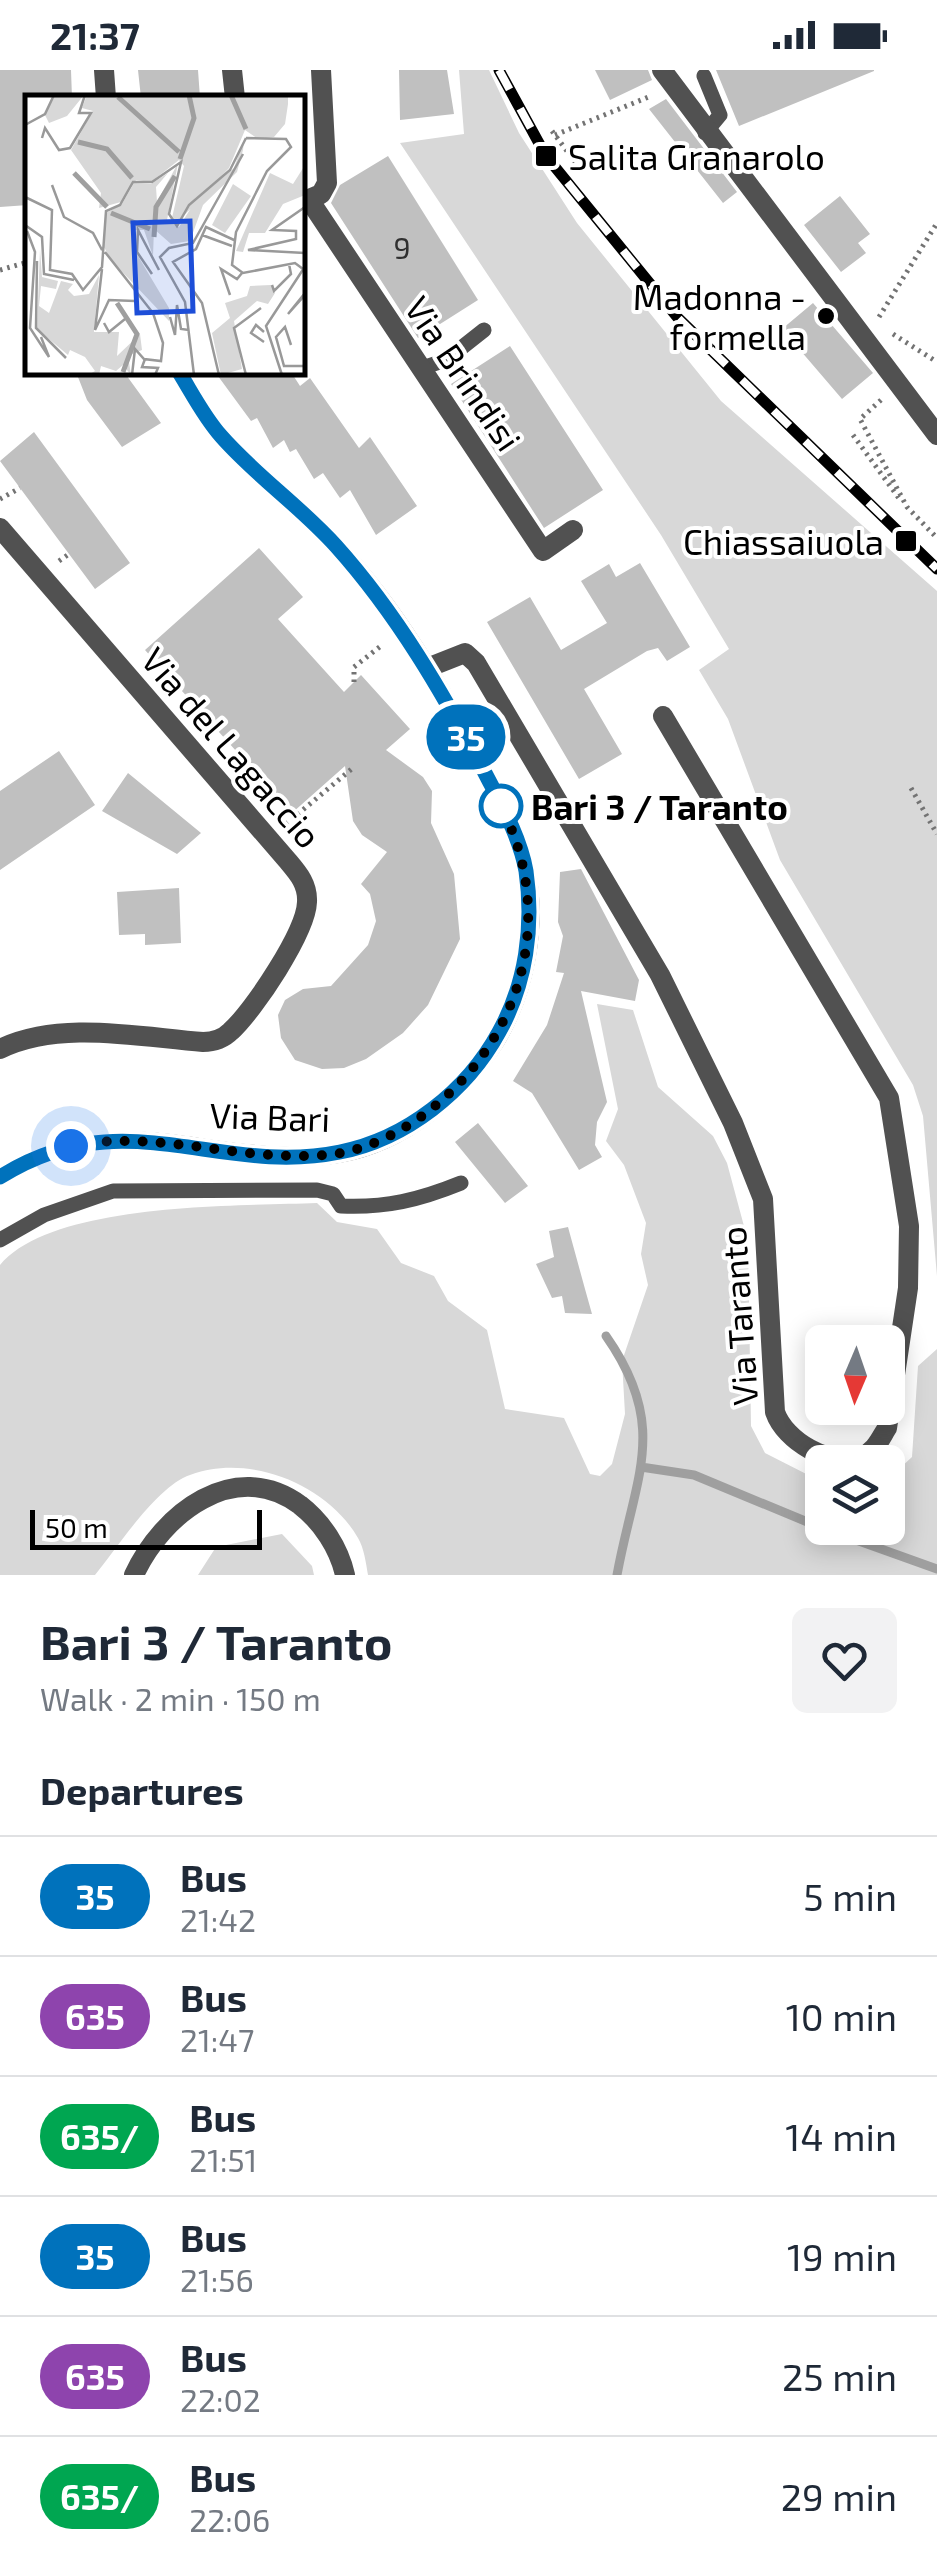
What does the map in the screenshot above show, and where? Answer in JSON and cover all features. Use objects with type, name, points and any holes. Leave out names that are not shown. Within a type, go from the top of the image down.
[{"type":"street","points":[[104,70],[106,95]]},
{"type":"street","points":[[232,70],[235,95]]},
{"type":"street","name":"Via Brindisi","points":[[321,70],[327,183],[321,194],[306,201],[543,551],[574,530]]},
{"type":"street","points":[[667,79],[937,435]]},
{"type":"street","name":"Via Bari","points":[[0,1177],[49,1152],[93,1141],[158,1140],[232,1151],[306,1155],[362,1148],[422,1118],[481,1061],[510,1013],[523,968],[529,917],[526,868],[493,789],[427,668],[335,545],[217,432],[181,375]]},
{"type":"street","name":"Via del Lagaccio","points":[[0,528],[268,838],[306,888],[306,909],[294,939],[234,1029],[212,1042],[66,1034],[35,1036],[0,1049]]},
{"type":"street","name":"Via Taranto","points":[[427,668],[456,654],[465,654],[476,662],[660,975],[732,1123],[763,1200],[775,1412],[780,1428],[814,1450],[836,1458],[860,1457],[876,1447],[887,1428],[908,1288],[910,1226],[889,1098],[664,716]]},
{"type":"street","points":[[134,1575],[162,1528],[182,1510],[208,1495],[232,1488],[260,1488],[286,1496],[311,1514],[330,1537],[345,1575]]},
{"type":"lane","points":[[704,76],[720,115],[705,133]]},
{"type":"lane","points":[[422,368],[446,360],[484,330]]},
{"type":"lane","points":[[0,1240],[44,1215],[114,1191],[318,1190],[333,1194],[340,1206],[373,1208],[416,1201],[461,1183]]},
{"type":"path","points":[[575,162],[554,133],[667,79]]},
{"type":"path","points":[[875,324],[937,222]]},
{"type":"path","points":[[0,270],[25,263]]},
{"type":"path","points":[[898,384],[860,419],[907,507]]},
{"type":"path","points":[[853,435],[907,507],[937,538]]},
{"type":"path","points":[[0,499],[20,488]]},
{"type":"path","points":[[354,682],[354,667],[384,643]]},
{"type":"path","points":[[268,838],[354,767]]},
{"type":"path","points":[[912,788],[937,834]]},
{"type":"shaded area","points":[[459,70],[489,70],[519,133],[577,223],[721,401],[937,591],[937,1276],[923,1116],[913,1085],[780,860],[728,719],[699,670],[729,649],[661,535],[400,143],[464,134]]},
{"type":"shaded area","points":[[597,1004],[633,1010],[658,1087],[713,1136],[727,1163],[748,1241],[751,1426],[765,1453],[805,1473],[805,1545],[905,1545],[905,1463],[912,1457],[918,1366],[937,1349],[937,1575],[368,1575],[358,1538],[327,1502],[284,1478],[237,1468],[213,1469],[177,1481],[151,1504],[95,1575],[0,1575],[0,1265],[25,1244],[60,1229],[103,1218],[196,1207],[317,1203],[337,1222],[377,1229],[401,1263],[434,1276],[448,1301],[487,1330],[505,1409],[564,1418],[590,1474],[600,1476],[612,1464],[625,1414],[622,1361],[648,1285],[641,1254],[646,1223],[624,1165],[606,1141],[618,1109]]},
{"type":"shaded area","points":[[282,1534],[312,1566],[314,1575],[198,1575],[216,1547]]},
{"type":"building","points":[[0,70],[71,70],[72,95],[25,95],[25,205],[0,207]]},
{"type":"building","points":[[138,70],[198,70],[200,95],[141,95]]},
{"type":"building","points":[[399,70],[447,70],[454,114],[400,120]]},
{"type":"building","points":[[595,70],[648,70],[652,80],[610,100]]},
{"type":"building","points":[[716,70],[874,70],[874,71],[739,126]]},
{"type":"building","points":[[666,99],[737,192],[723,203],[649,109]]},
{"type":"building","points":[[388,156],[478,300],[418,338],[331,203],[340,185]]},
{"type":"building","points":[[840,196],[870,234],[858,243],[866,253],[841,272],[804,225]]},
{"type":"building","points":[[813,303],[873,373],[842,399],[782,329]]},
{"type":"building","points":[[510,346],[603,490],[544,528],[451,384]]},
{"type":"building","points":[[77,375],[126,375],[161,423],[122,447],[87,400]]},
{"type":"building","points":[[217,375],[293,375],[300,386],[310,378],[359,448],[370,437],[417,506],[376,535],[350,490],[340,498],[323,473],[314,479],[296,449],[290,452],[284,440],[273,448],[257,418],[251,421]]},
{"type":"building","points":[[34,432],[130,563],[95,589],[0,461]]},
{"type":"building","points":[[259,548],[303,597],[278,619],[344,692],[361,675],[410,729],[386,750],[423,777],[432,791],[431,823],[454,874],[460,939],[428,1005],[403,1033],[366,1059],[344,1068],[322,1069],[295,1060],[281,1038],[278,1015],[285,1000],[303,989],[331,986],[368,945],[376,921],[370,894],[361,884],[387,852],[362,835],[353,821],[345,766],[292,813],[145,650]]},
{"type":"building","points":[[640,563],[690,647],[667,661],[658,648],[647,651],[584,689],[622,754],[579,779],[487,622],[530,597],[561,650],[607,623],[581,581],[609,564],[616,577]]},
{"type":"building","points":[[59,751],[95,805],[0,870],[0,791]]},
{"type":"building","points":[[128,773],[201,833],[177,854],[102,811]]},
{"type":"building","points":[[581,869],[639,980],[635,1001],[581,991],[607,1102],[597,1122],[595,1145],[602,1157],[579,1170],[532,1093],[513,1081],[547,1025],[564,973],[556,972],[563,936],[558,922],[560,872]]},
{"type":"building","points":[[179,888],[181,943],[145,945],[145,934],[119,935],[117,892]]},
{"type":"building","points":[[478,1123],[528,1186],[505,1203],[455,1142]]},
{"type":"building","points":[[568,1227],[592,1314],[565,1313],[562,1296],[552,1298],[536,1264],[554,1257],[549,1231]]},
{"type":"waterway","points":[[606,1336],[626,1368],[642,1426],[638,1480],[617,1575]]},
{"type":"waterway","points":[[641,1467],[694,1475],[817,1526],[937,1569]]},
{"type":"railway","points":[[499,70],[546,156],[678,318],[937,569]]},
{"type":"bus line","name":"35","points":[[0,1177],[49,1152],[93,1141],[158,1140],[232,1151],[306,1155],[362,1148],[422,1118],[481,1061],[510,1013],[523,968],[529,917],[526,868],[493,789],[439,686],[383,605],[335,545],[217,432],[181,375]]},
{"type":"place","name":"Salita Granarolo","points":[[546,156]]},
{"type":"place","name":"Madonna - formella","points":[[826,316]]},
{"type":"place","name":"Chiassaiuola","points":[[906,541]]},
{"type":"place","name":"Bari 3 / Taranto","points":[[501,806]]},
{"type":"route","points":[[71,1146],[126,1139],[232,1151],[336,1154],[362,1148],[422,1118],[481,1061],[510,1013],[517,992],[529,917],[526,868],[501,806]]}]
